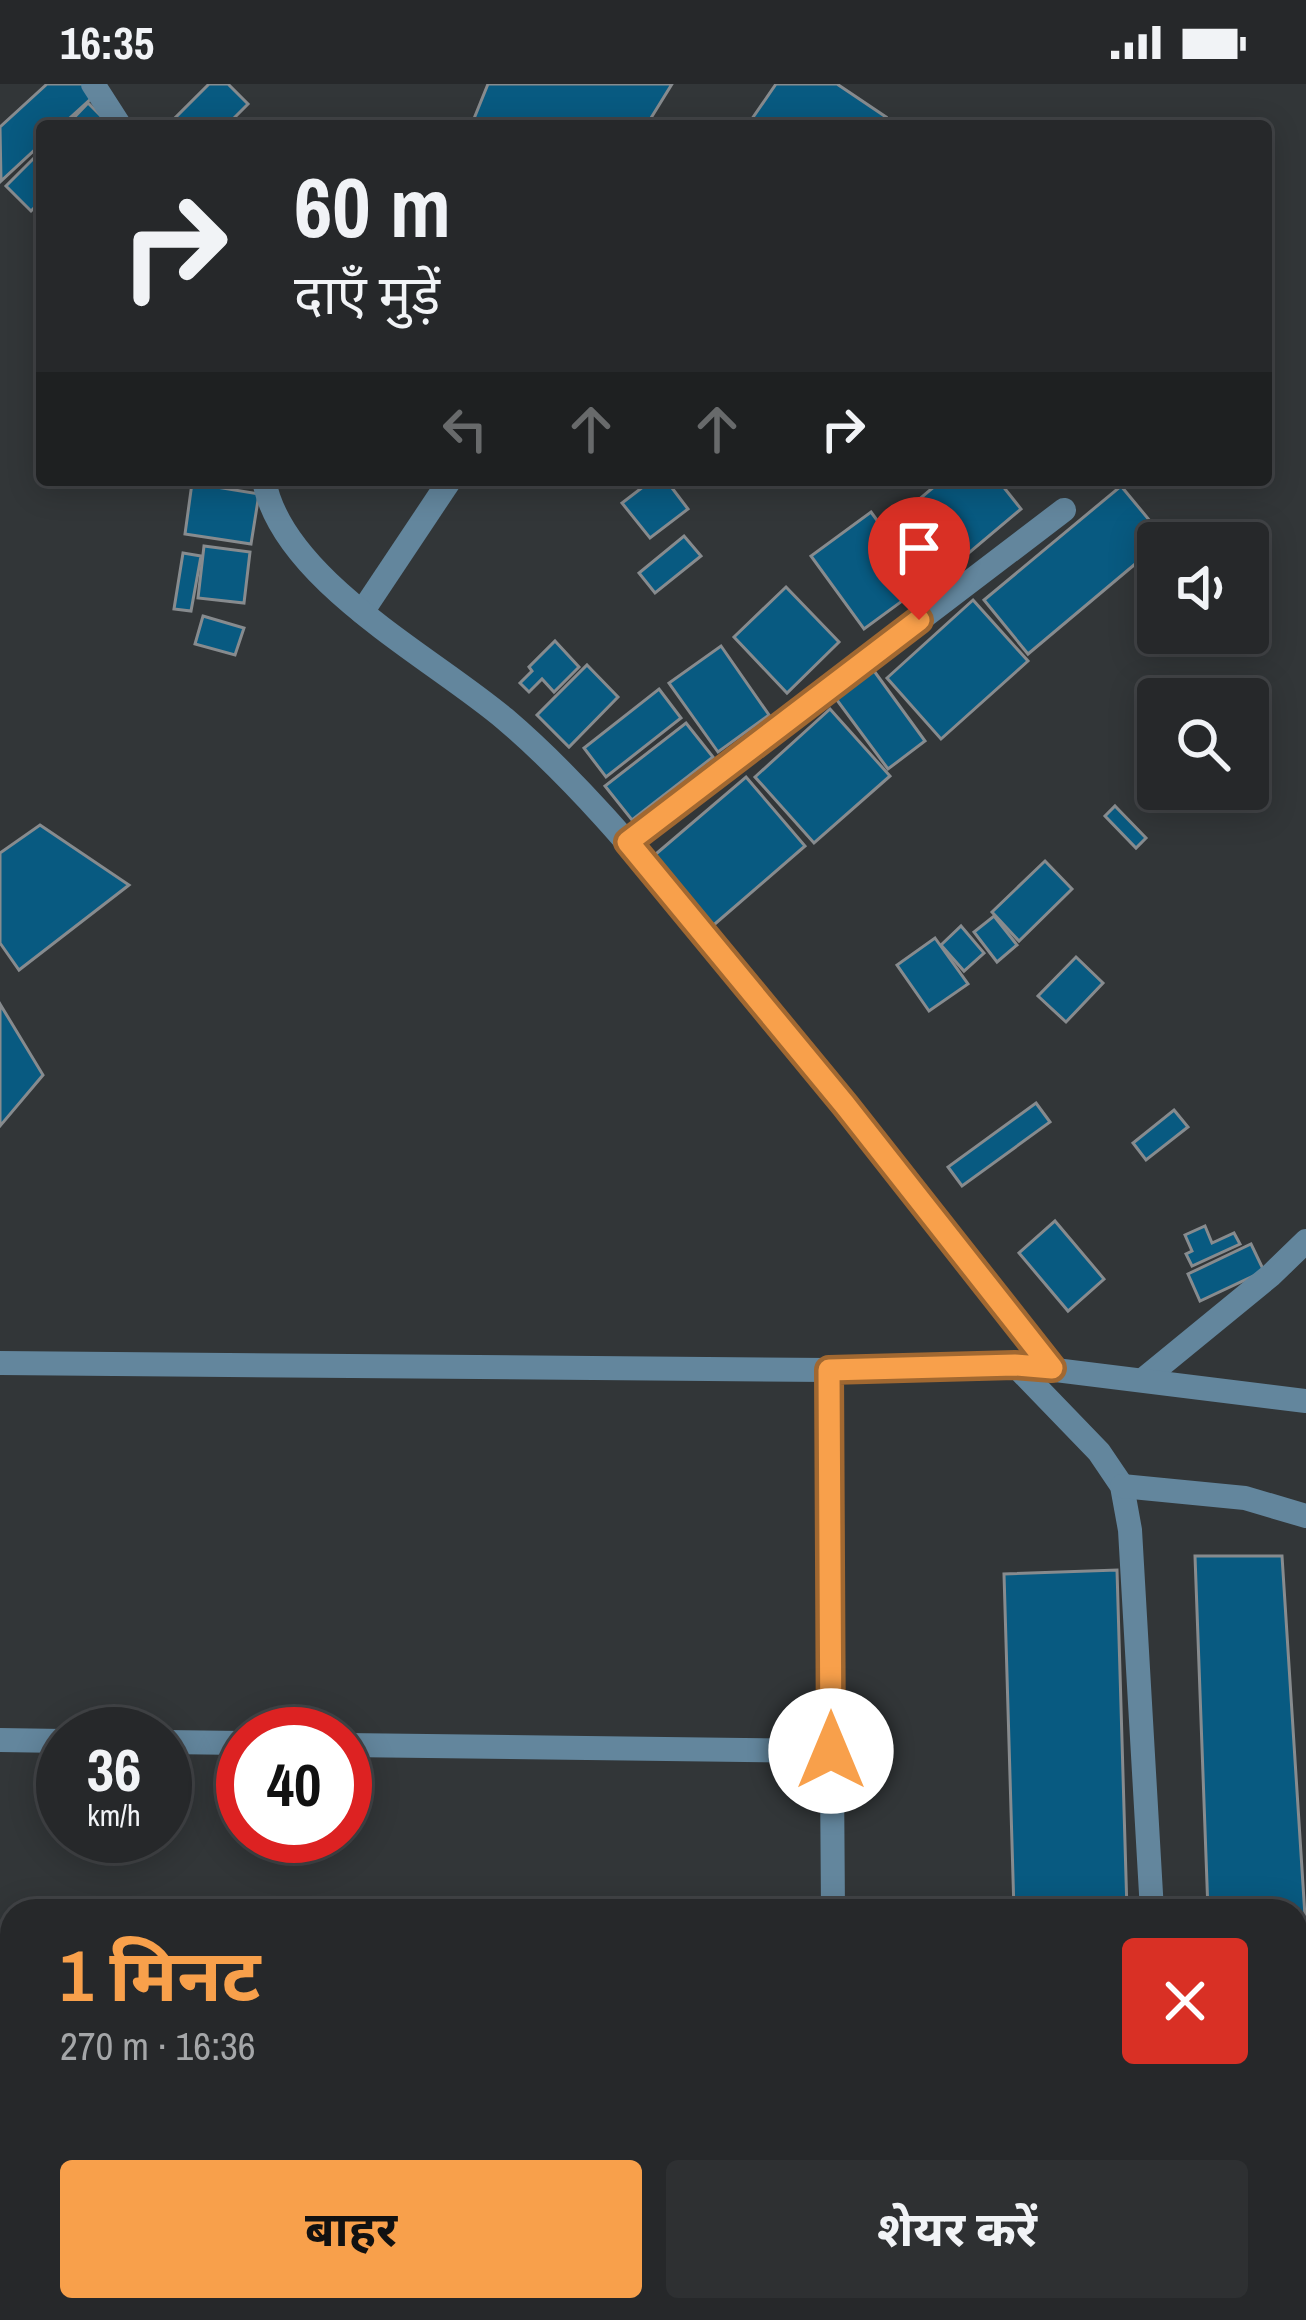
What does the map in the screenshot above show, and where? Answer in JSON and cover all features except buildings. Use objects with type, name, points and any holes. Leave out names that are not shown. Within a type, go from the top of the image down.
[{"type":"street","points":[[93,84],[116,120]]},
{"type":"street","points":[[265,486],[269,506],[328,586],[506,720],[628,842],[845,1105],[1052,1368]]},
{"type":"street","points":[[362,612],[446,486]]},
{"type":"street","points":[[628,842],[1064,510]]},
{"type":"street","points":[[1144,1379],[1306,1241]]},
{"type":"street","points":[[0,1363],[829,1370],[1015,1365],[1306,1401]]},
{"type":"street","points":[[1015,1365],[1100,1452],[1122,1486],[1130,1530],[1151,1899]]},
{"type":"street","points":[[829,1370],[832,1899]]},
{"type":"street","points":[[1122,1486],[1245,1498],[1306,1516]]},
{"type":"street","points":[[0,1740],[36,1741]]},
{"type":"street","points":[[372,1744],[831,1751]]},
{"type":"route","points":[[831,1751],[829,1370],[1052,1368],[845,1105],[628,842],[919,620]]}]
